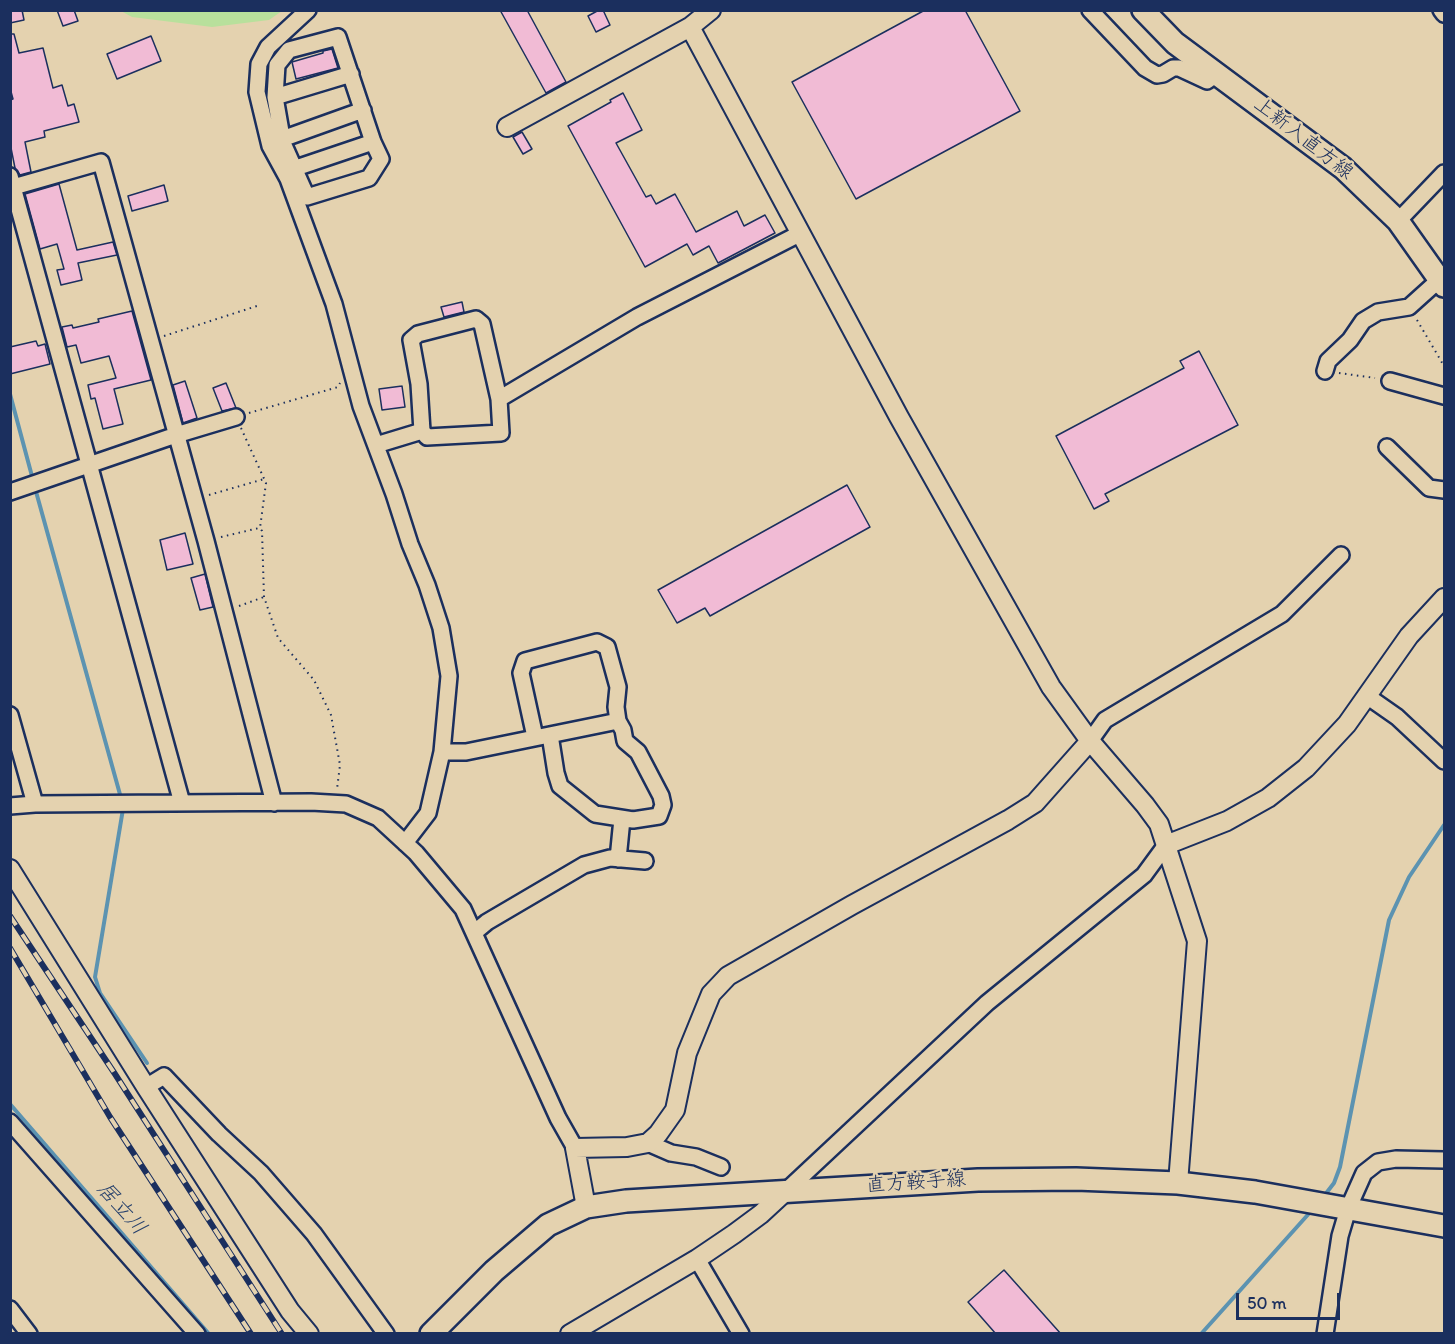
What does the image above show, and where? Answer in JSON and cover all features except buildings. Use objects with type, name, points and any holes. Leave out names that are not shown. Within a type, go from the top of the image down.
[{"type":"main road","name":"上新入直方線","points":[[1143,10],[1175,43],[1343,168],[1398,221],[1442,283]]},
{"type":"main road","name":"直方鞍手線","points":[[431,1334],[548,1225],[586,1207],[626,1201],[978,1180],[1076,1179],[1178,1182],[1255,1192],[1444,1226]]},
{"type":"street","points":[[308,10],[268,47],[260,64],[257,92],[270,146],[290,171],[307,197],[369,178],[381,159],[373,142],[338,37],[289,50],[277,65],[275,97],[282,139],[290,171],[334,304],[361,405],[441,628],[449,676],[442,752],[428,813],[405,843]]},
{"type":"street","points":[[507,126],[690,27],[711,10]]},
{"type":"street","points":[[1090,10],[1145,68],[1157,75],[1163,75],[1173,68],[1179,68],[1207,81],[1218,73]]},
{"type":"street","points":[[1441,10],[1444,14]]},
{"type":"street","points":[[690,27],[899,417],[1051,687],[1090,741],[1159,824],[1197,941],[1178,1182]]},
{"type":"street","points":[[275,97],[351,74]]},
{"type":"street","points":[[282,139],[363,110]]},
{"type":"street","points":[[290,171],[373,142]]},
{"type":"street","points":[[182,803],[12,184],[101,162],[195,499],[274,802]]},
{"type":"street","points":[[1398,221],[1444,172]]},
{"type":"street","points":[[499,399],[637,317],[801,233]]},
{"type":"street","points":[[1325,370],[1328,361],[1350,339],[1363,321],[1378,312],[1408,307],[1442,283]]},
{"type":"street","points":[[476,319],[482,324],[499,399],[501,433],[427,437],[422,431],[411,340],[418,334],[476,319]]},
{"type":"street","points":[[1390,381],[1444,396]]},
{"type":"street","points":[[10,492],[176,435],[236,417]]},
{"type":"street","points":[[376,445],[422,431]]},
{"type":"street","points":[[1387,447],[1429,488],[1444,490]]},
{"type":"street","points":[[575,1148],[627,1147],[648,1143],[658,1134],[675,1110],[687,1053],[711,994],[728,976],[1035,803],[1090,741],[1105,720],[1282,614],[1341,555]]},
{"type":"street","points":[[570,1334],[697,1259],[752,1221],[987,1003],[1144,875],[1166,845],[1227,820],[1268,798],[1306,768],[1347,724],[1409,636],[1444,598]]},
{"type":"street","points":[[597,642],[607,647],[618,687],[616,706],[618,721],[625,741],[638,752],[661,796],[663,805],[659,816],[633,820],[595,814],[560,786],[542,736],[521,674],[525,661],[597,642]]},
{"type":"street","points":[[1367,696],[1397,717],[1444,761]]},
{"type":"street","points":[[10,715],[35,804]]},
{"type":"street","points":[[442,752],[466,752],[618,721]]},
{"type":"street","points":[[10,806],[333,803],[346,804],[378,818],[405,843],[463,909],[558,1118],[575,1148],[586,1207]]},
{"type":"street","points":[[618,859],[622,819]]},
{"type":"street","points":[[475,932],[486,922],[584,865],[610,858],[645,861]]},
{"type":"street","points":[[10,869],[290,1311],[309,1334]]},
{"type":"street","points":[[146,1087],[164,1076],[219,1134],[261,1173],[314,1234],[386,1334]]},
{"type":"street","points":[[10,1122],[197,1334]]},
{"type":"street","points":[[648,1143],[671,1153],[696,1157],[721,1167]]},
{"type":"street","points":[[1325,1334],[1340,1236],[1348,1209],[1364,1173],[1378,1162],[1396,1159],[1444,1160]]},
{"type":"street","points":[[697,1259],[741,1334]]},
{"type":"street","points":[[10,1309],[29,1334]]},
{"type":"path","points":[[150,341],[260,305]]},
{"type":"path","points":[[1408,307],[1444,366]]},
{"type":"path","points":[[1325,370],[1390,381]]},
{"type":"path","points":[[333,803],[339,782],[340,765],[331,715],[314,680],[278,638],[264,597],[262,531],[260,528],[266,483],[236,417],[338,387]]},
{"type":"path","points":[[195,499],[264,479]]},
{"type":"path","points":[[206,541],[260,528]]},
{"type":"path","points":[[225,610],[264,597]]},
{"type":"green space","points":[[121,11],[282,11],[269,20],[212,27],[132,17]]},
{"type":"waterway","points":[[10,394],[33,480]]},
{"type":"waterway","points":[[35,488],[121,798]]},
{"type":"waterway","points":[[123,809],[95,977],[100,993],[147,1063]]},
{"type":"waterway","points":[[1324,1196],[1334,1183],[1340,1167],[1389,920],[1409,877],[1444,825]]},
{"type":"waterway","name":"居立川","points":[[10,1104],[209,1334]]},
{"type":"waterway","points":[[1201,1334],[1313,1209]]},
{"type":"railway","points":[[10,916],[115,1074],[282,1334]]},
{"type":"railway","points":[[10,948],[110,1117],[251,1334]]}]
